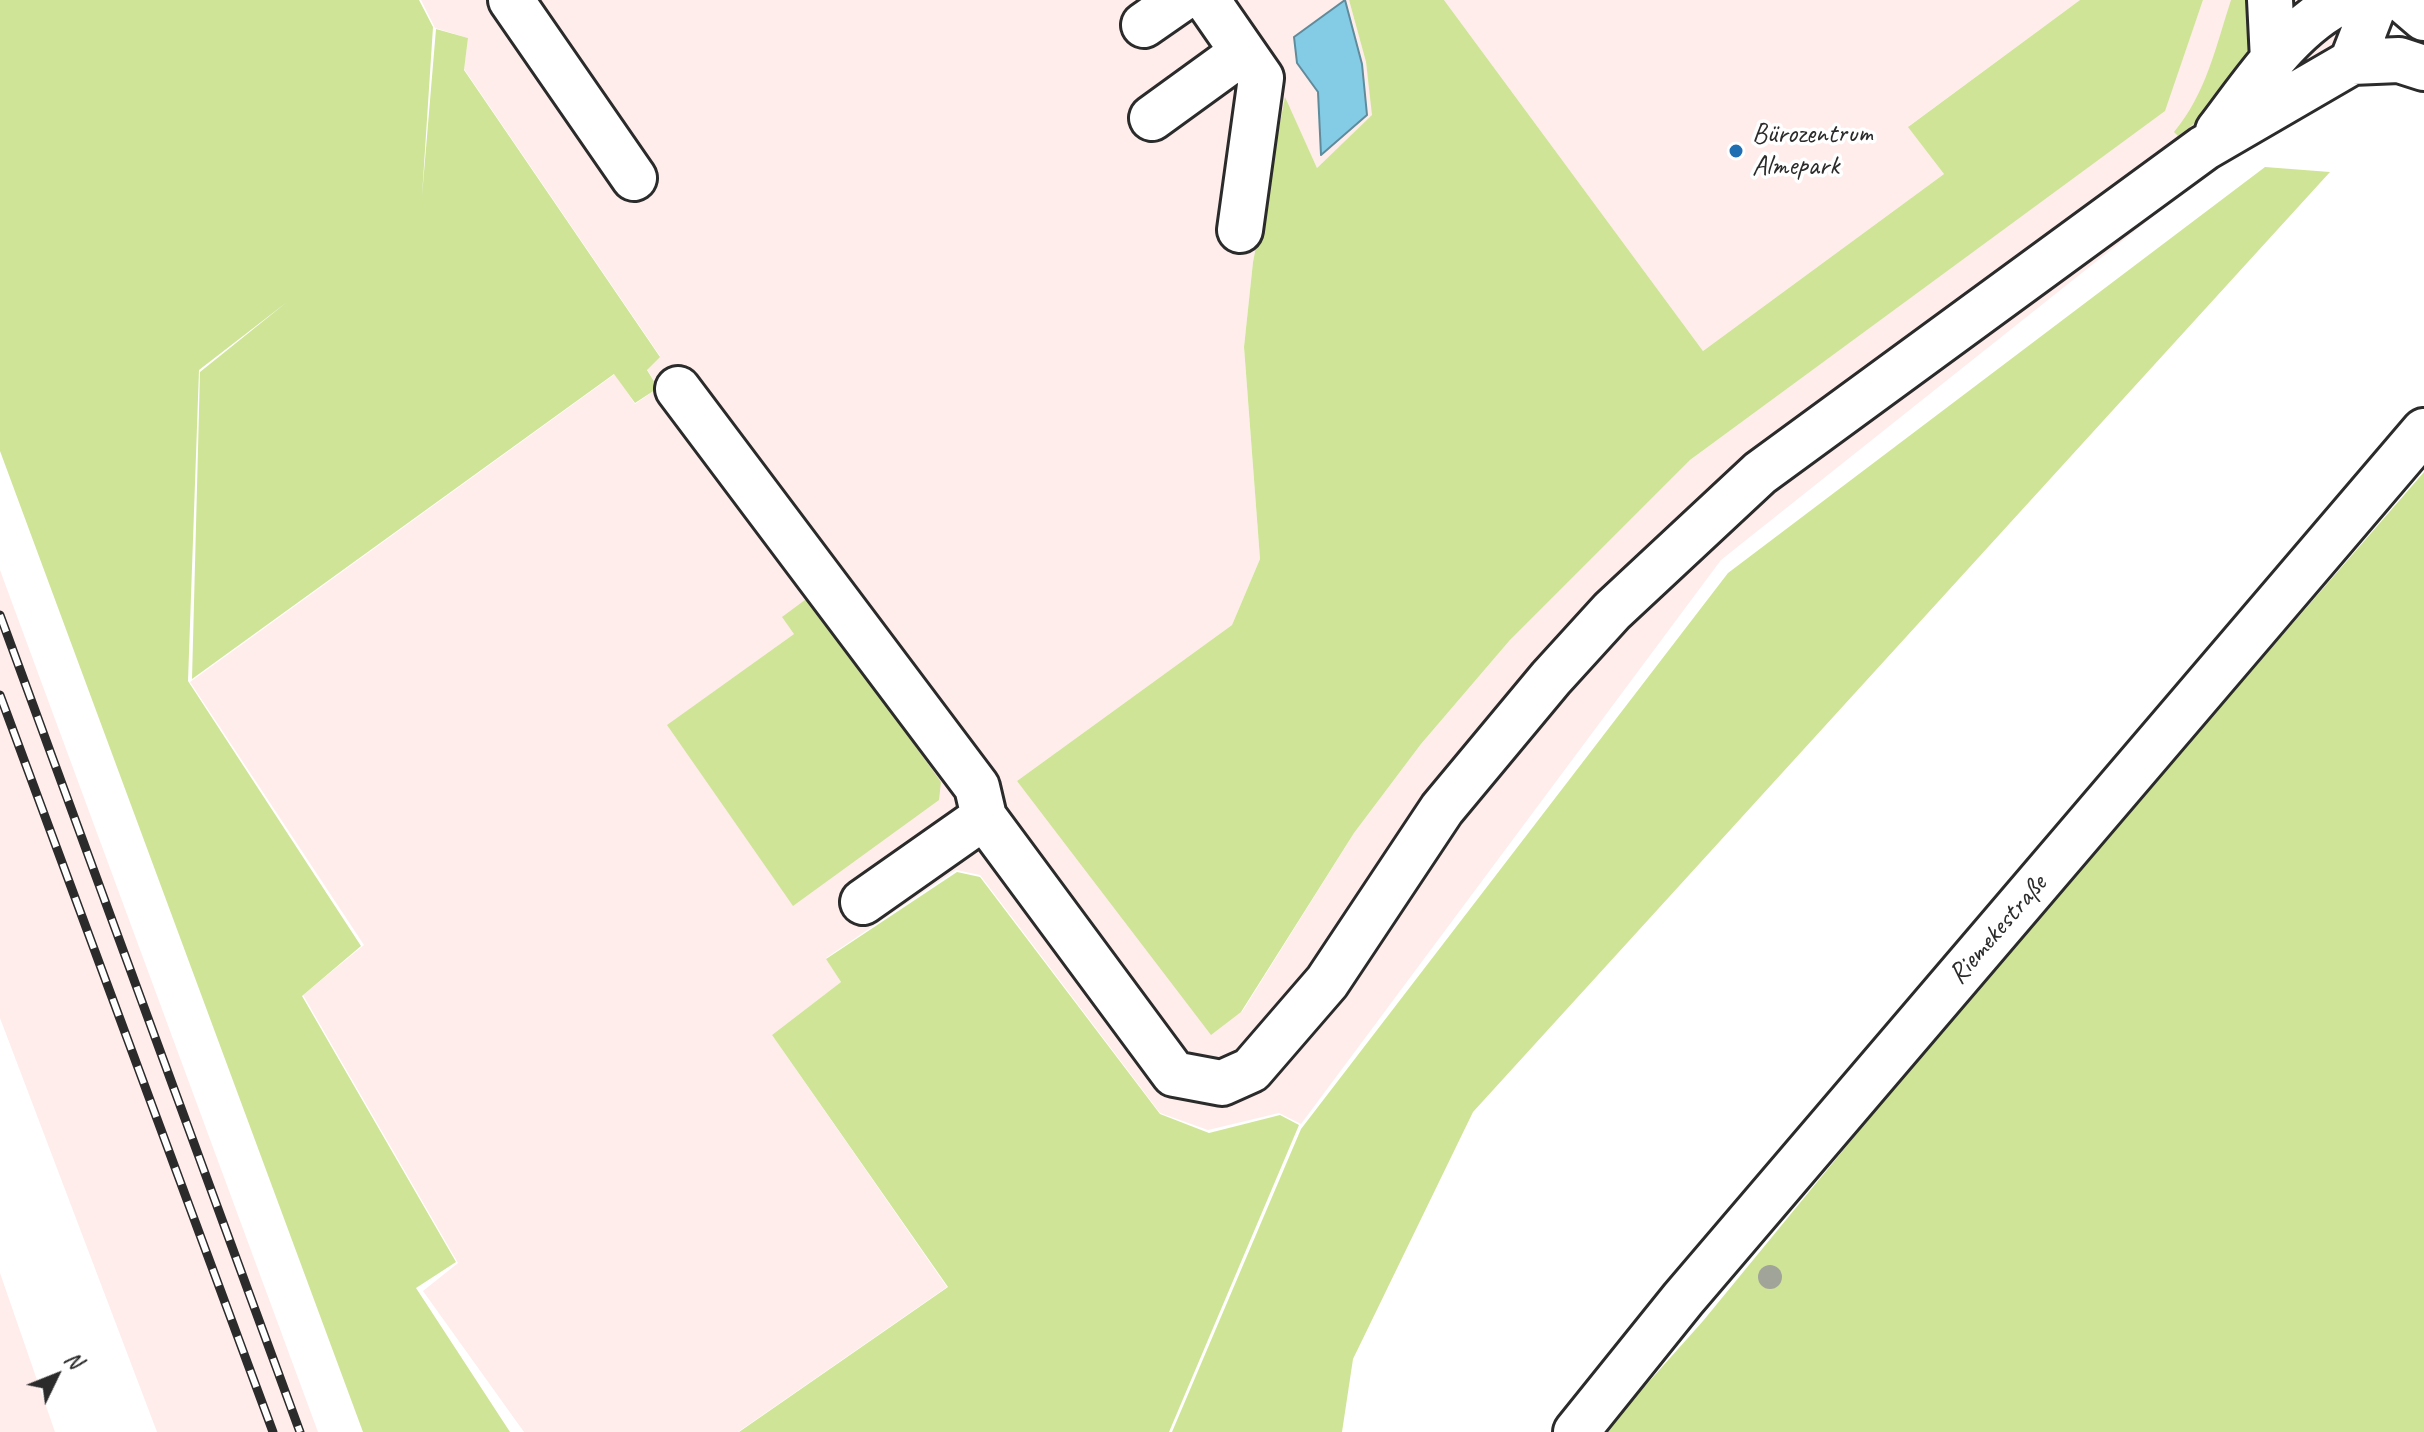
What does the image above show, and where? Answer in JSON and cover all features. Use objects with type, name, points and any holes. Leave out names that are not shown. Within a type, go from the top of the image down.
[{"type":"street","points":[[511,0],[634,178]]},
{"type":"street","points":[[1144,25],[1180,0]]},
{"type":"street","points":[[2270,0],[2273,60]]},
{"type":"street","points":[[2204,148],[2273,60],[2322,10],[2345,0]]},
{"type":"street","points":[[2352,62],[2376,0]]},
{"type":"street","points":[[2403,0],[2424,18]]},
{"type":"street","points":[[1152,118],[1228,17],[1261,78],[1247,180],[1226,218]]},
{"type":"street","points":[[678,389],[977,787],[984,817],[1174,1074],[1222,1083],[1251,1070],[1327,982],[1442,809],[1612,611],[1760,473],[2204,148],[2352,62],[2399,60],[2424,68]]},
{"type":"street","name":"Riemekestraße","points":[[1576,1432],[1683,1299],[2424,431]]},
{"type":"street","points":[[863,902],[984,817]]},
{"type":"shaded area","points":[[421,0],[1345,0],[1349,0],[1366,62],[1373,115],[1317,168],[1285,99],[1253,262],[1244,347],[1260,559],[1232,625],[1017,781],[1242,1012],[1354,833],[1421,744],[1510,640],[1690,460],[2164,111],[2203,0],[2354,0],[2386,31],[1721,560],[1301,1124],[1279,1113],[1208,1130],[1160,1113],[980,875],[956,870],[826,958],[841,982],[772,1035],[947,1287],[738,1432],[524,1432],[423,1291],[458,1263],[303,995],[364,945],[190,682],[615,374],[635,404],[658,388],[647,369],[660,356],[464,69],[468,38],[435,28]],"holes":[[[1345,0],[1322,154],[1318,92],[1297,63],[1294,37]],[[794,634],[793,905],[668,725]]]},
{"type":"shaded area","name":"Bürozentrum Almepark","points":[[1444,0],[2080,0],[1909,126],[1944,174],[1703,351]]},
{"type":"shaded area","points":[[0,570],[318,1432],[157,1432],[0,1018]]},
{"type":"shaded area","points":[[0,1273],[55,1432],[0,1432]]},
{"type":"green space","points":[[0,0],[419,0],[433,27],[422,196],[436,29],[468,38],[464,70],[660,357],[647,370],[658,388],[635,403],[614,374],[192,679],[200,372],[287,302],[199,370],[188,681],[361,946],[302,996],[456,1262],[416,1288],[510,1432],[363,1432],[0,451]]},
{"type":"green space","points":[[1349,0],[1444,0],[1703,351],[1944,174],[1908,127],[2080,0],[2203,0],[2165,111],[1690,460],[1510,640],[1421,744],[1354,833],[1241,1012],[1211,1035],[1017,781],[1232,625],[1260,559],[1244,347],[1253,262],[1285,97],[1317,168],[1372,115],[1366,62]]},
{"type":"green space","points":[[2231,0],[2260,0],[2257,21],[2244,60],[2210,109],[2178,136],[2174,132],[2202,86]]},
{"type":"green space","points":[[2265,167],[2330,172],[1473,1112],[1353,1359],[1342,1432],[1172,1432],[1301,1129],[1728,573]]},
{"type":"green space","points":[[2424,472],[2424,1432],[1604,1432],[1703,1321],[1973,992]]},
{"type":"green space","points":[[809,597],[941,782],[939,800],[793,906],[667,725],[794,634],[782,617]]},
{"type":"green space","points":[[957,872],[980,877],[1160,1114],[1209,1133],[1280,1115],[1299,1125],[1169,1432],[739,1432],[948,1287],[772,1035],[841,982],[826,959]]},
{"type":"water","points":[[1345,0],[1362,64],[1367,115],[1321,155],[1318,92],[1297,63],[1294,37]]},
{"type":"railway","points":[[0,615],[300,1432]]},
{"type":"railway","points":[[0,695],[273,1432]]},
{"type":"place","name":"Bürozentrum Almepark","points":[[1736,151]]}]
